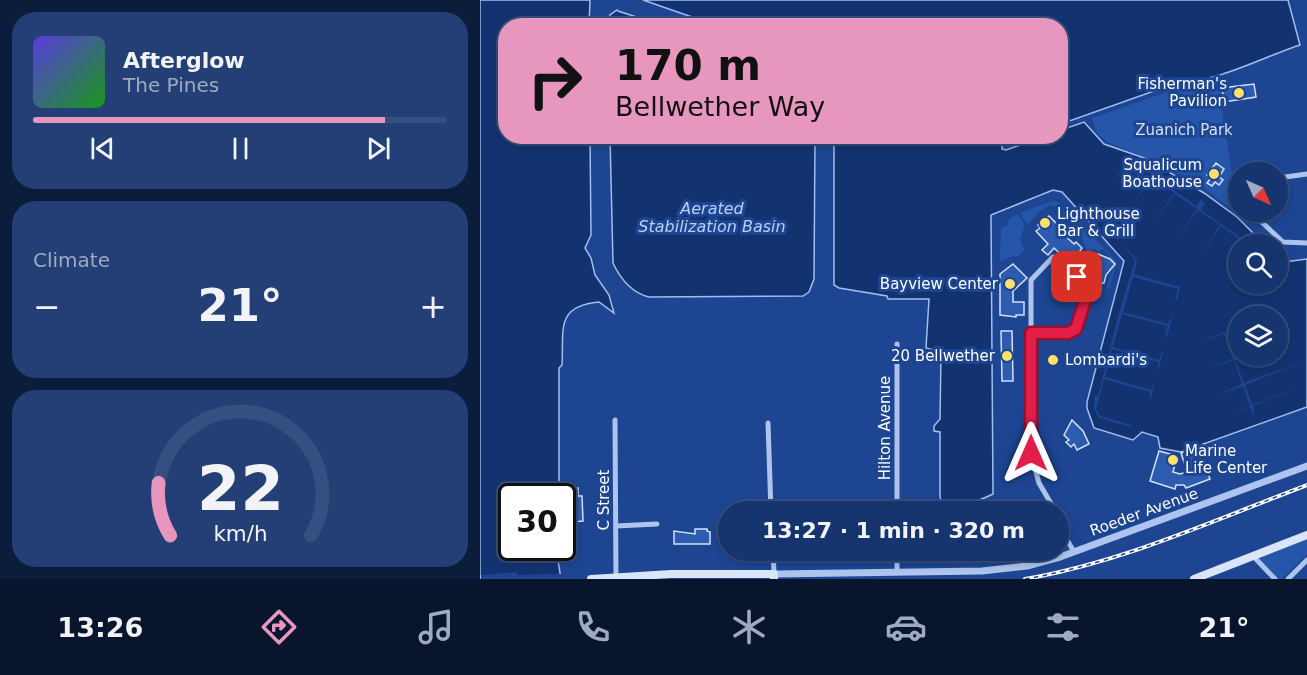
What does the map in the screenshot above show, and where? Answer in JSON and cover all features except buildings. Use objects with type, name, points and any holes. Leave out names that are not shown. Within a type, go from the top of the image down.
[{"type":"main road","points":[[1194,579],[1307,536]]},
{"type":"main road","name":"Roeder Avenue","points":[[591,579],[774,576]]},
{"type":"street","points":[[1288,177],[1307,174]]},
{"type":"street","points":[[1263,222],[1283,242],[1307,243]]},
{"type":"street","points":[[1031,333],[1070,333],[1078,325],[1088,288],[1059,259],[1053,257],[1030,280],[1032,459],[1048,501]]},
{"type":"street","name":"Hilton Avenue","points":[[897,344],[897,501]]},
{"type":"street","name":"C Street","points":[[615,420],[616,577]]},
{"type":"street","points":[[768,423],[771,501]]},
{"type":"street","name":"Roeder Avenue","points":[[774,576],[998,570],[1034,564],[1074,552],[1307,466]]},
{"type":"street","points":[[616,526],[657,524]]},
{"type":"street","points":[[1069,544],[1074,552]]},
{"type":"street","points":[[1253,556],[1275,579]]},
{"type":"street","points":[[1288,579],[1307,560]]},
{"type":"street","points":[[773,561],[774,576]]},
{"type":"street","points":[[897,561],[897,572]]},
{"type":"green space","name":"Zuanich Park","points":[[1218,80],[1219,87],[1228,84],[1228,87],[1222,88],[1223,101],[1221,102],[1230,162],[1228,162],[1228,206],[1205,189],[1168,167],[1107,142],[1097,133],[1092,118],[1190,84],[1199,86]]},
{"type":"green space","points":[[1053,201],[1060,203],[1074,218],[1072,219],[1060,207],[1050,205],[1041,210],[1027,225],[1020,213]]},
{"type":"green space","points":[[1018,214],[1025,225],[1020,239],[1024,250],[1017,257],[1012,256],[1000,262],[1001,228],[1008,225],[1009,219]]},
{"type":"green space","points":[[1075,219],[1117,262],[1109,289],[1106,289],[1115,264],[1108,259],[1109,256],[1103,249],[1098,252],[1095,249],[1089,251],[1088,254],[1079,233],[1081,229]]},
{"type":"green space","points":[[1307,539],[1307,554],[1282,579],[1278,579],[1257,558]]},
{"type":"water","points":[[480,0],[590,0],[589,18],[498,18],[498,144],[590,144],[591,235],[585,248],[591,258],[595,275],[609,295],[614,313],[599,302],[585,304],[568,314],[565,322],[562,365],[559,368],[559,483],[498,483],[498,561],[558,561],[561,579],[481,579]]},
{"type":"water","points":[[643,0],[1288,0],[1300,45],[1210,78],[1185,80],[1068,122],[1068,18],[695,18]]},
{"type":"water","points":[[617,10],[640,18],[610,18],[610,15]]},
{"type":"water","points":[[1084,122],[1104,144],[1147,159],[1204,193],[1228,210],[1228,222],[1242,222],[1254,234],[1228,234],[1228,294],[1288,294],[1288,261],[1307,259],[1307,407],[1181,452],[1160,448],[1158,437],[1142,432],[1133,440],[1094,428],[1087,402],[1124,261],[1062,192],[1053,190],[991,215],[993,494],[974,501],[941,501],[940,432],[934,431],[934,426],[940,419],[941,355],[926,348],[929,299],[888,299],[887,296],[839,288],[834,285],[834,144],[1005,144],[1002,145],[1002,149],[1006,150],[1023,144],[1068,144],[1068,128]]},
{"type":"water","name":"Aerated Stabilization Basin","points":[[610,144],[815,144],[814,279],[809,292],[803,296],[649,297],[632,288],[619,274],[613,263]]},
{"type":"pier","points":[[1125,165],[1148,181],[1153,175],[1196,206],[1201,200],[1205,203],[1201,210],[1235,234],[1221,226],[1196,261],[1220,225],[1198,210],[1173,245],[1197,209],[1175,194],[1150,228],[1174,193],[1153,177],[1132,206],[1147,183],[1126,167],[1112,183]]},
{"type":"pier","points":[[1120,241],[1137,260],[1134,274],[1180,287],[1177,300],[1175,299],[1178,289],[1133,277],[1123,312],[1168,324],[1173,315],[1167,337],[1165,337],[1167,326],[1122,314],[1113,347],[1159,360],[1163,352],[1158,371],[1158,362],[1112,349],[1105,377],[1151,390],[1155,382],[1150,401],[1150,392],[1104,379],[1096,409],[1100,416],[1131,425],[1131,427],[1099,418],[1094,409],[1095,396],[1098,396],[1135,260]]},
{"type":"pier","points":[[1228,331],[1225,333],[1228,345],[1224,334],[1195,343]]},
{"type":"pier","points":[[1307,360],[1245,385],[1252,405],[1307,385],[1253,406],[1255,419],[1250,407],[1223,417],[1250,406],[1243,386],[1215,396],[1242,384],[1236,366],[1244,383]]},
{"type":"pier","points":[[517,572],[517,575],[563,574],[564,579],[481,579],[481,575]]},
{"type":"railway","points":[[1025,579],[1061,572],[1133,551],[1307,485]]},
{"type":"place","name":"Fisherman's Pavilion","points":[[1239,93]]},
{"type":"place","name":"Squalicum Boathouse","points":[[1214,174]]},
{"type":"place","name":"Lighthouse Bar & Grill","points":[[1045,223]]},
{"type":"place","name":"Bayview Center","points":[[1010,284]]},
{"type":"place","name":"20 Bellwether","points":[[1007,356]]},
{"type":"place","name":"Lombardi's","points":[[1053,360]]},
{"type":"place","name":"Marine Life Center","points":[[1173,460]]},
{"type":"route","points":[[1031,453],[1031,333],[1068,333],[1076,329],[1088,291],[1087,286],[1077,277]]}]
